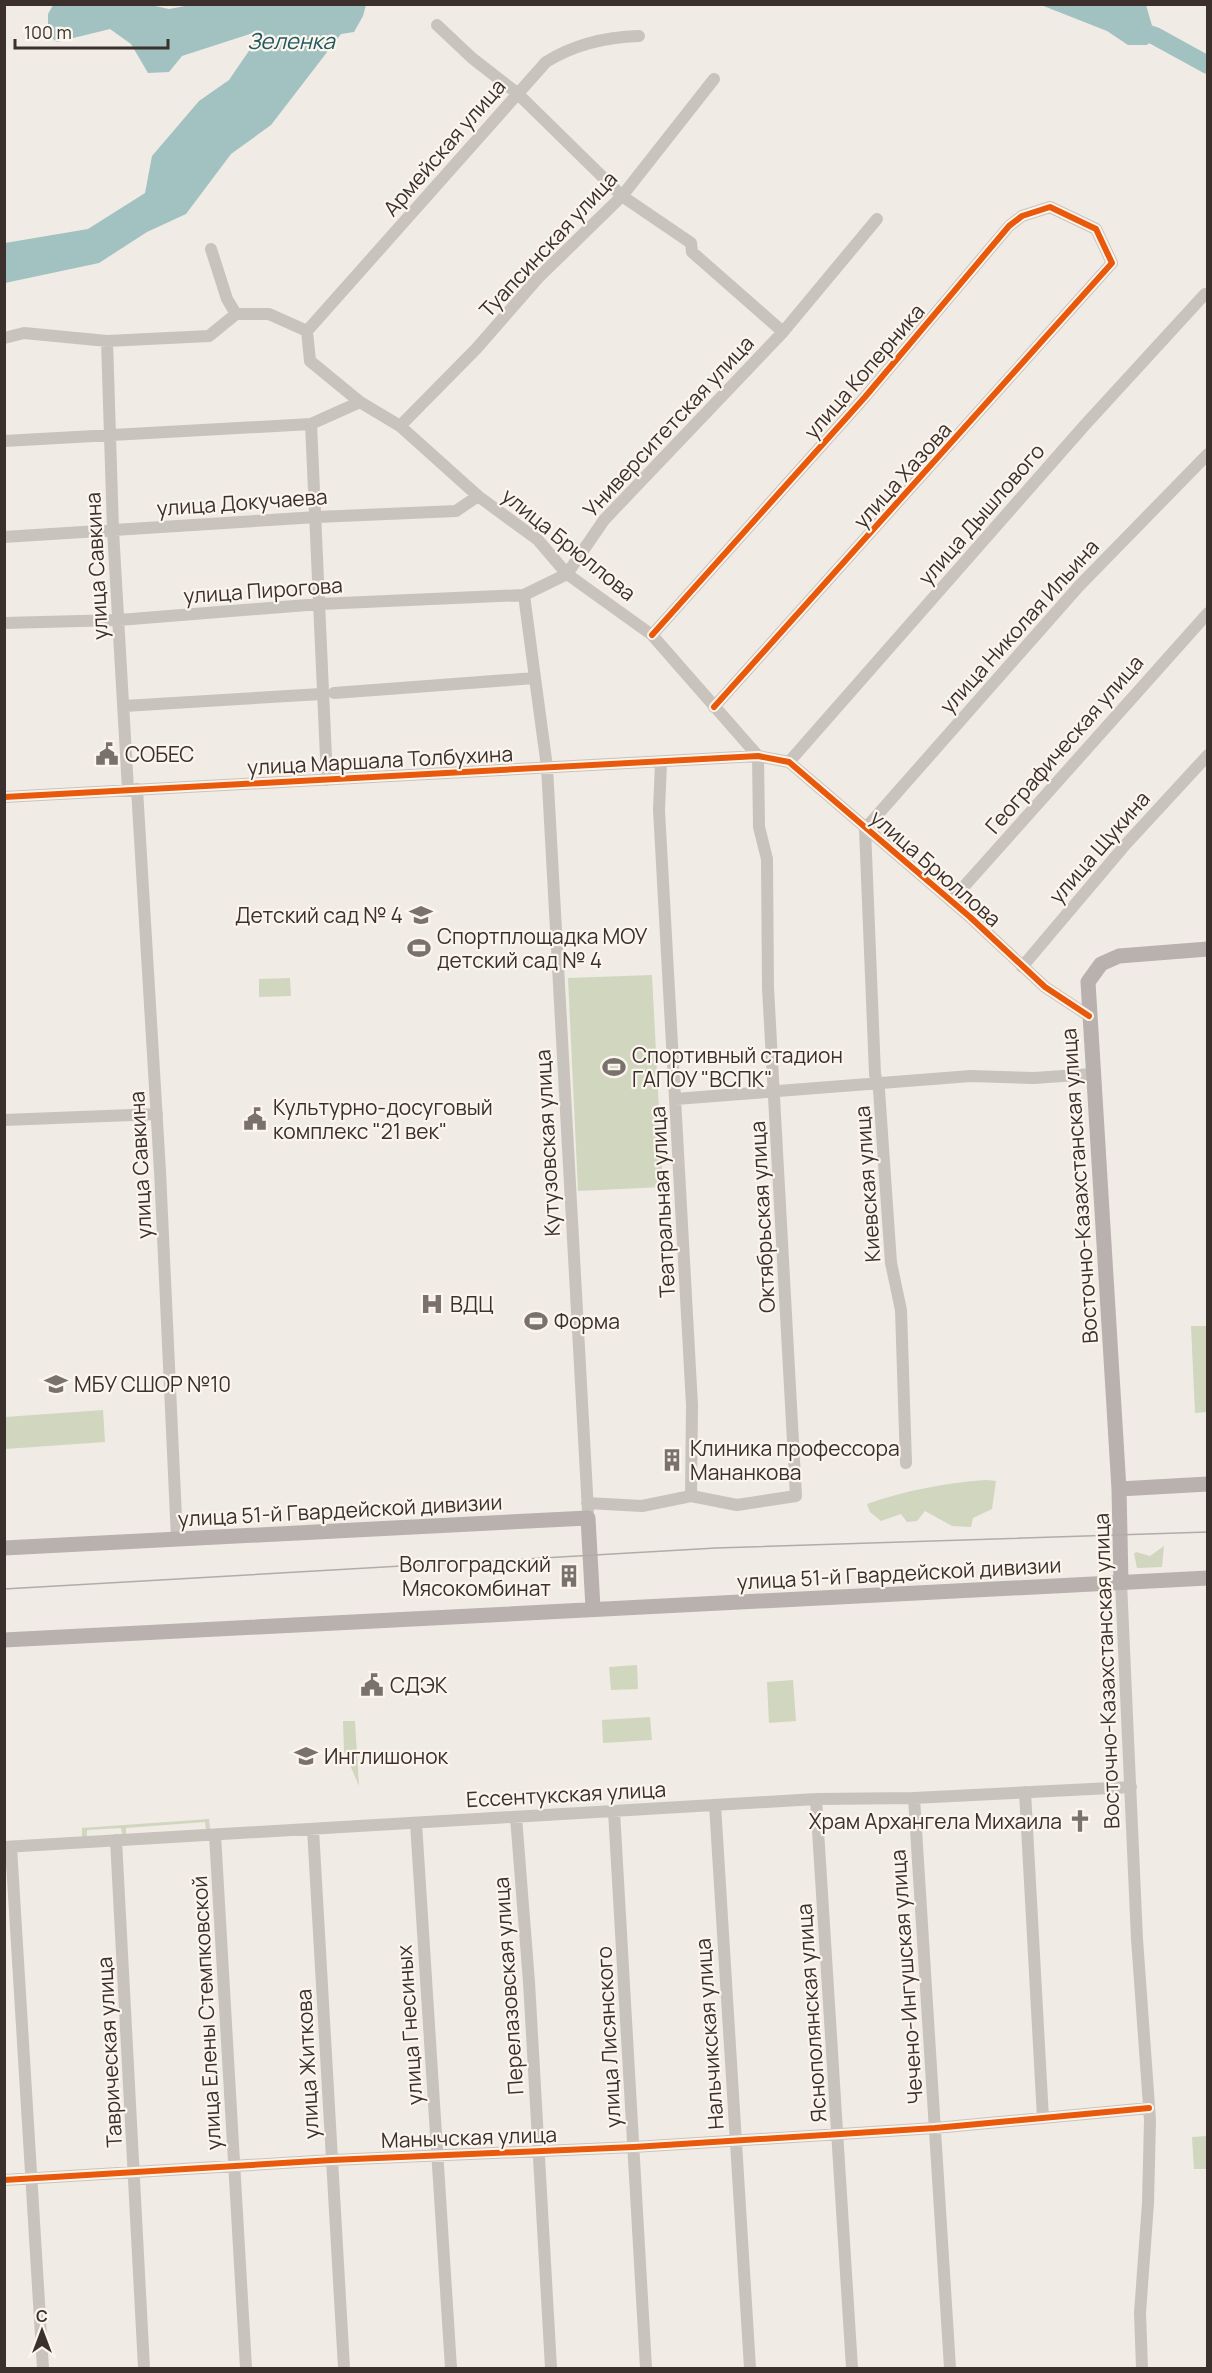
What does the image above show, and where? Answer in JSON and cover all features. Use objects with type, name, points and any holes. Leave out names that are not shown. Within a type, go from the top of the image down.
[{"type":"main road","name":"Восточно-Казахстанская улица","points":[[1121,1582],[1119,1489],[1106,1252],[1092,1074],[1088,982],[1094,972],[1109,959],[1206,947]]},
{"type":"main road","points":[[1119,1489],[1208,1484]]},
{"type":"main road","name":"улица 51-й Гвардейской дивизии","points":[[4,1548],[177,1539],[588,1510]]},
{"type":"main road","points":[[588,1510],[593,1608]]},
{"type":"main road","name":"улица 51-й Гвардейской дивизии","points":[[4,1640],[1208,1578]]},
{"type":"street","points":[[437,25],[472,58],[517,93],[622,196],[691,243],[692,252],[783,332]]},
{"type":"street","name":"Армейская улица","points":[[307,331],[546,62],[562,52],[608,36],[639,36]]},
{"type":"street","name":"Туапсинская улица","points":[[400,426],[476,349],[538,278],[622,196],[688,109],[714,80]]},
{"type":"street","name":"улица Коперника","points":[[652,635],[865,397],[1009,226],[1022,216],[1050,207],[1096,229],[1112,263]]},
{"type":"street","name":"Университетская улица","points":[[524,595],[567,574],[604,520],[783,332],[877,219]]},
{"type":"street","points":[[211,249],[227,299],[236,314]]},
{"type":"street","name":"улица Хазова","points":[[714,707],[1112,263]]},
{"type":"street","name":"улица Дышлового","points":[[789,762],[1084,426],[1205,294]]},
{"type":"street","points":[[4,338],[24,333],[107,340],[209,336],[236,314],[269,314],[307,331]]},
{"type":"street","name":"улица Брюллова","points":[[307,331],[310,361],[360,402],[400,426],[478,495],[538,540],[567,574],[652,635],[758,756]]},
{"type":"street","name":"улица Савкина","points":[[107,340],[113,530],[124,706],[157,1114],[177,1539]]},
{"type":"street","points":[[4,441],[311,424],[360,402]]},
{"type":"street","points":[[311,424],[320,604],[328,694],[327,780]]},
{"type":"street","name":"улица Николая Ильина","points":[[865,829],[1079,586],[1208,454]]},
{"type":"street","name":"улица Докучаева","points":[[4,537],[317,517],[456,511],[478,495]]},
{"type":"street","points":[[124,706],[328,694],[535,678],[524,595]]},
{"type":"street","name":"улица Пирогова","points":[[4,624],[119,620],[320,604],[524,595]]},
{"type":"street","name":"Географическая улица","points":[[951,901],[1208,613]]},
{"type":"street","name":"Кутузовская улица","points":[[535,678],[548,766],[588,1510]]},
{"type":"street","points":[[758,756],[789,762]]},
{"type":"street","name":"улица Маршала Толбухина","points":[[4,797],[758,756]]},
{"type":"street","name":"Октябрьская улица","points":[[691,1496],[737,1505],[795,1496],[768,988],[767,859],[759,827],[758,756]]},
{"type":"street","name":"улица Щукина","points":[[1022,967],[1126,844],[1208,756]]},
{"type":"street","name":"улица Брюллова","points":[[789,762],[951,901],[1045,987],[1089,1016]]},
{"type":"street","name":"Театральная улица","points":[[662,763],[659,810],[693,1405],[691,1496]]},
{"type":"street","name":"Киевская улица","points":[[865,829],[875,1074],[878,1082],[891,1263],[901,1310],[906,1463]]},
{"type":"street","points":[[676,1099],[774,1089],[971,1076],[1034,1078],[1092,1074]]},
{"type":"street","points":[[4,1120],[157,1114]]},
{"type":"street","points":[[588,1510],[642,1506],[691,1496]]},
{"type":"street","name":"Восточно-Казахстанская улица","points":[[1121,1582],[1137,1939],[1149,2108],[1148,2203],[1140,2313],[1142,2368]]},
{"type":"street","name":"Ессентукская улица","points":[[8,1847],[816,1799],[914,1798],[1131,1787]]},
{"type":"street","points":[[1025,1792],[1043,2118]]},
{"type":"street","name":"Чечено-Ингушская улица","points":[[914,1798],[950,2368]]},
{"type":"street","name":"Яснополянская улица","points":[[816,1799],[852,2368]]},
{"type":"street","name":"Нальчикская улица","points":[[715,1805],[750,2368]]},
{"type":"street","name":"улица Лисянского","points":[[614,1811],[646,2368]]},
{"type":"street","name":"Перелазовская улица","points":[[516,1817],[529,1982],[551,2368]]},
{"type":"street","name":"улица Гнесиных","points":[[416,1823],[451,2368]]},
{"type":"street","name":"улица Житкова","points":[[313,1829],[344,2368]]},
{"type":"street","name":"улица Елены Стемпковской","points":[[215,1835],[246,2368]]},
{"type":"street","name":"Таврическая улица","points":[[116,1840],[144,2368]]},
{"type":"street","points":[[8,1847],[44,2368]]},
{"type":"street","points":[[935,2128],[1149,2108]]},
{"type":"street","name":"Манычская улица","points":[[4,2180],[234,2165],[634,2147],[935,2128]]},
{"type":"green space","points":[[652,975],[663,1187],[578,1191],[568,978]]},
{"type":"green space","points":[[290,978],[291,996],[259,997],[259,979]]},
{"type":"green space","points":[[1191,1326],[1207,1326],[1207,1412],[1195,1413]]},
{"type":"green space","points":[[103,1410],[105,1442],[5,1449],[5,1417]]},
{"type":"green space","points":[[986,1480],[996,1481],[992,1509],[973,1518],[971,1527],[952,1526],[925,1511],[917,1521],[907,1522],[901,1514],[881,1521],[870,1512],[867,1504],[926,1488]]},
{"type":"green space","points":[[1164,1546],[1162,1567],[1137,1568],[1134,1554],[1136,1552],[1150,1556]]},
{"type":"green space","points":[[637,1665],[638,1689],[611,1690],[609,1667]]},
{"type":"green space","points":[[793,1680],[796,1721],[769,1723],[767,1682]]},
{"type":"green space","points":[[650,1717],[652,1740],[603,1743],[602,1720]]},
{"type":"green space","points":[[343,1721],[355,1721],[359,1786],[344,1751]]},
{"type":"green space","points":[[209,1819],[210,1829],[206,1829],[205,1822],[126,1828],[126,1834],[122,1834],[121,1828],[87,1830],[87,1837],[82,1837],[82,1828]]},
{"type":"green space","points":[[1207,2136],[1207,2169],[1194,2169],[1192,2137]]},
{"type":"water","name":"Зеленка","points":[[146,4],[169,9],[196,4],[366,5],[354,32],[341,34],[271,125],[231,154],[186,214],[147,232],[99,263],[5,283],[5,243],[88,229],[145,193],[152,156],[199,101],[229,80],[253,45],[256,32],[182,56],[169,72],[148,73],[131,44],[110,29],[57,42],[48,35],[48,14],[53,5]]},
{"type":"water","points":[[1041,5],[1146,5],[1155,36],[1147,45],[1128,45],[1107,31]]},
{"type":"waterway","points":[[1134,29],[1155,36],[1208,65]]},
{"type":"tram line","points":[[4,1589],[716,1548],[1208,1532]]},
{"type":"cycle path","points":[[652,635],[865,397],[1009,226],[1022,216],[1050,207],[1096,229],[1112,263],[714,707]]},
{"type":"cycle path","points":[[4,797],[758,756],[789,762],[970,917],[1045,987],[1089,1016]]},
{"type":"cycle path","points":[[4,2180],[332,2160],[634,2147],[935,2128],[1149,2108]]},
{"type":"place","name":"СОБЕС","points":[[107,754]]},
{"type":"place","name":"Детский сад № 4","points":[[421,915]]},
{"type":"place","name":"Спортплощадка МОУ детский сад № 4","points":[[419,948]]},
{"type":"place","name":"Спортивный стадион ГАПОУ \"ВСПК\"","points":[[614,1067]]},
{"type":"place","name":"Культурно-досуговый комплекс \"21 век\"","points":[[255,1119]]},
{"type":"place","name":"ВДЦ","points":[[432,1304]]},
{"type":"place","name":"Форма","points":[[536,1321]]},
{"type":"place","name":"МБУ СШОР №10","points":[[56,1384]]},
{"type":"place","name":"Клиника профессора Мананкова","points":[[672,1460]]},
{"type":"place","name":"Волгоградский Мясокомбинат","points":[[569,1576]]},
{"type":"place","name":"СДЭК","points":[[372,1685]]},
{"type":"place","name":"Инглишонок","points":[[306,1756]]},
{"type":"place","name":"Храм Архангела Михаила","points":[[1080,1821]]}]
